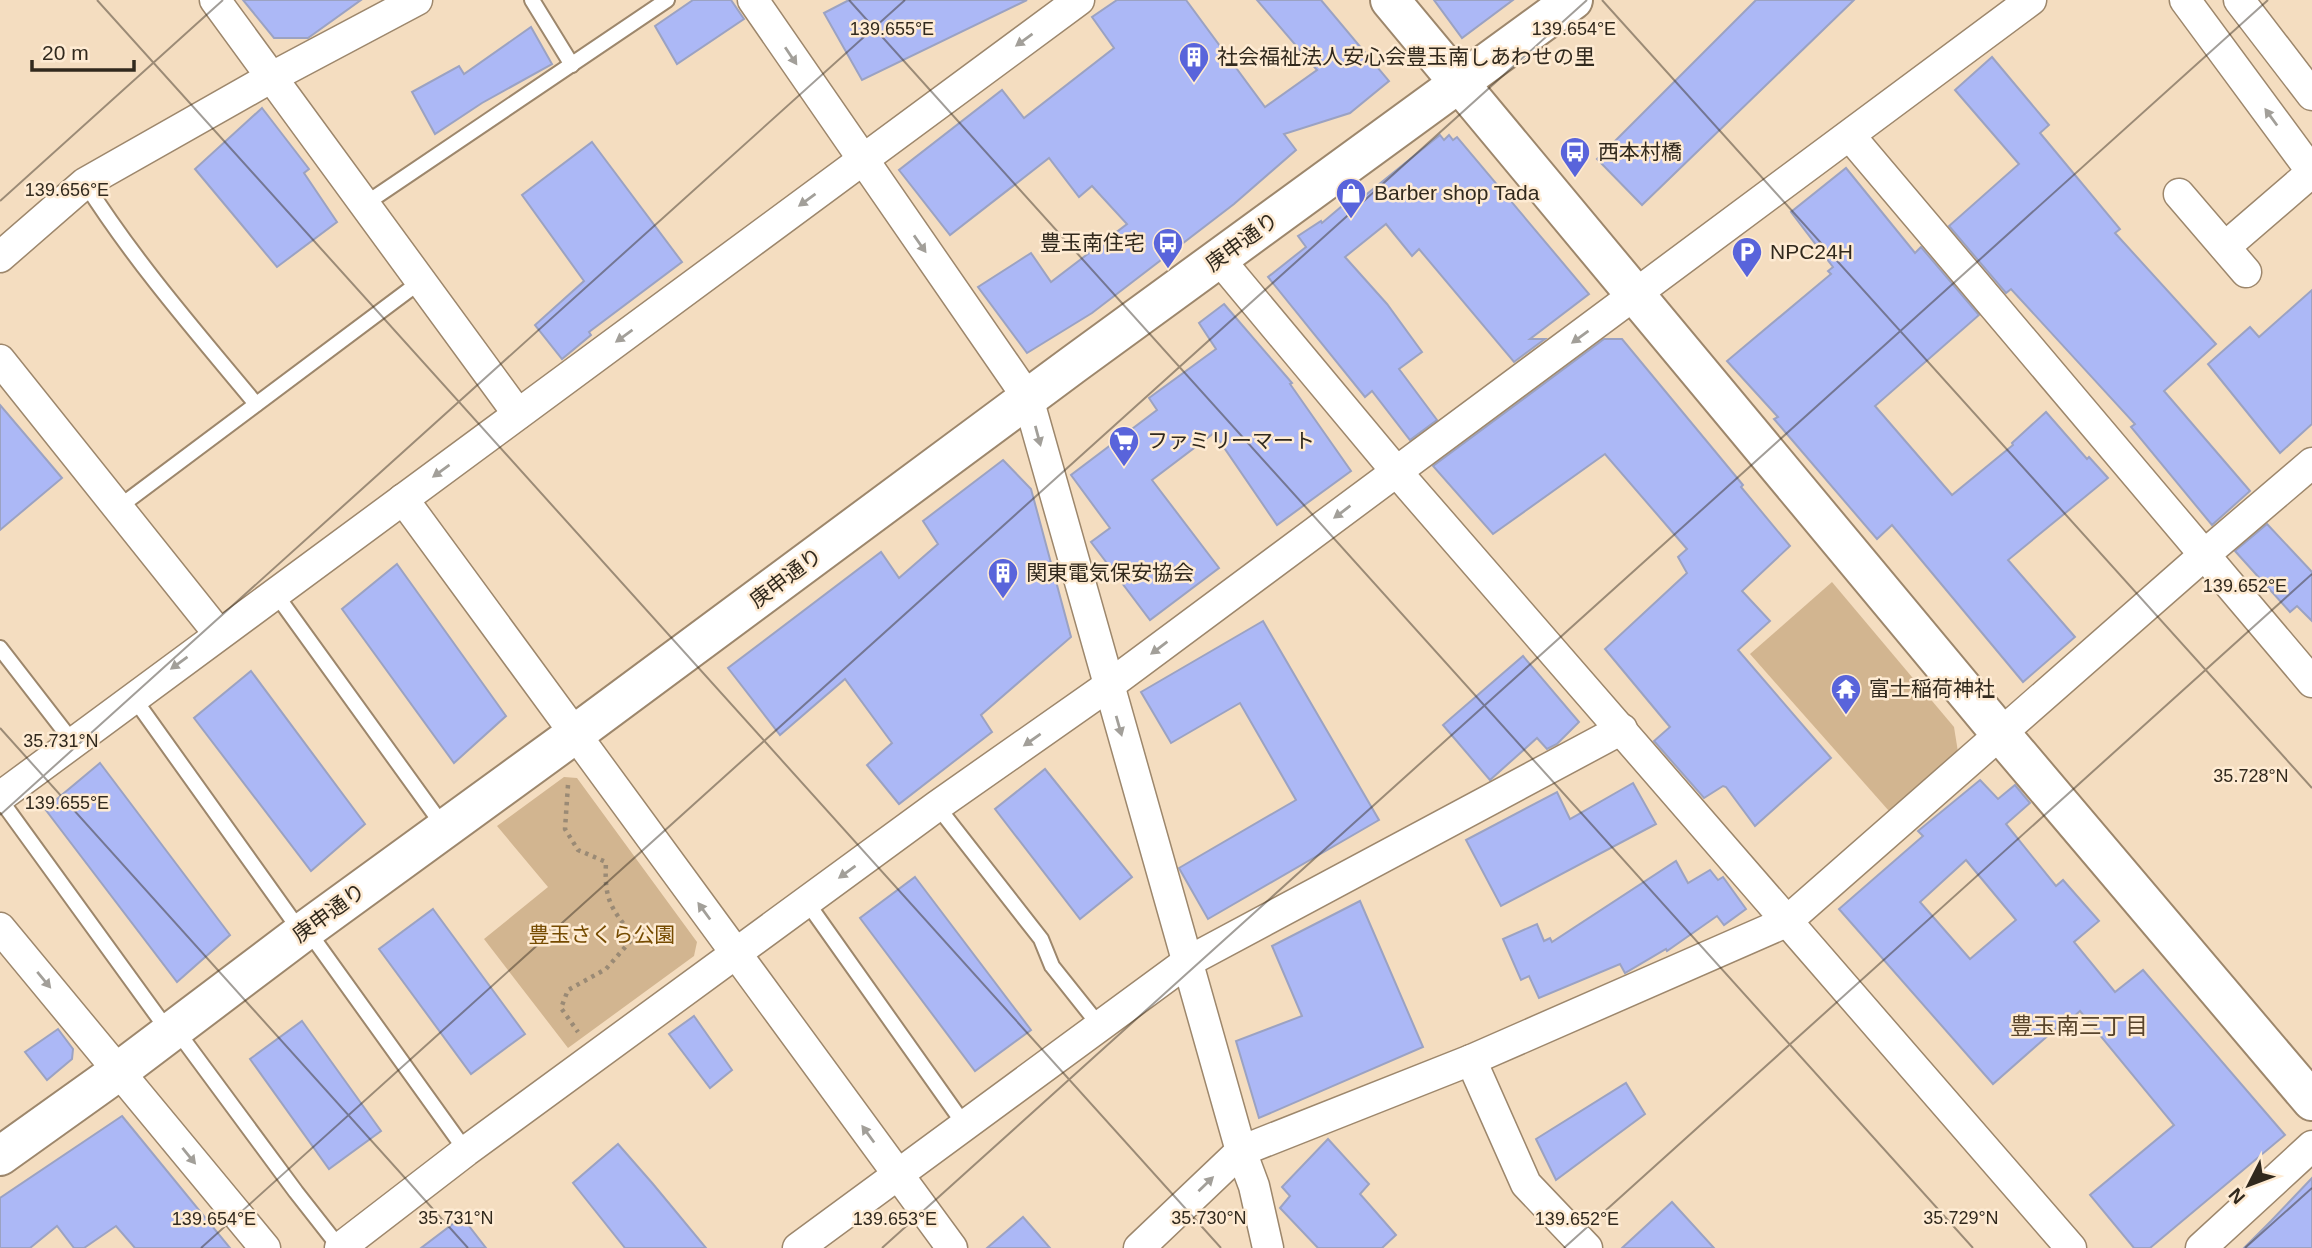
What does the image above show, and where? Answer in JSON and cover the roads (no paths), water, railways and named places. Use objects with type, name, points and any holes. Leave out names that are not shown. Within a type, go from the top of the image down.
[{"type":"main road","points":[[1390,0],[2000,733],[2312,1101]]},
{"type":"main road","name":"庚申通り","points":[[0,1156],[1573,0]]},
{"type":"street","points":[[215,0],[518,414]]},
{"type":"street","points":[[0,257],[85,183],[272,77],[417,0]]},
{"type":"street","points":[[753,0],[1028,398],[1241,1151],[1254,1186],[1268,1248]]},
{"type":"street","points":[[0,798],[72,741],[1079,0]]},
{"type":"street","points":[[344,1247],[466,1151],[937,806],[1108,686],[2031,0]]},
{"type":"street","points":[[2185,0],[2312,172],[2225,247]]},
{"type":"street","points":[[2239,0],[2312,95]]},
{"type":"street","points":[[1850,136],[2312,682]]},
{"type":"street","points":[[2179,194],[2246,272]]},
{"type":"street","points":[[1219,259],[1396,471],[2071,1248]]},
{"type":"street","points":[[0,360],[219,634]]},
{"type":"street","points":[[1139,1248],[1241,1151],[1471,1060],[1786,922],[2312,463]]},
{"type":"street","points":[[403,499],[952,1248]]},
{"type":"street","points":[[798,1248],[1187,962],[1622,729]]},
{"type":"street","points":[[0,928],[265,1248]]},
{"type":"street","points":[[1471,1060],[1526,1184],[1587,1248]]},
{"type":"street","points":[[2202,1248],[2312,1146]]},
{"type":"lane","points":[[532,0],[572,65]]},
{"type":"lane","points":[[365,204],[667,0]]},
{"type":"lane","points":[[85,183],[99,206],[171,301],[256,404]]},
{"type":"lane","points":[[119,507],[421,281]]},
{"type":"lane","points":[[275,593],[445,829]]},
{"type":"lane","points":[[0,649],[72,741]]},
{"type":"lane","points":[[133,697],[466,1151]]},
{"type":"lane","points":[[0,798],[296,1192],[344,1247]]},
{"type":"lane","points":[[937,806],[1041,940],[1052,966],[1099,1025]]},
{"type":"lane","points":[[806,901],[964,1124]]},
{"type":"place","name":"社会福祉法人安心会豊玉南しあわせの里","points":[[1194,84]]},
{"type":"place","name":"西本村橋","points":[[1575,179]]},
{"type":"place","name":"Barber shop Tada","points":[[1351,220]]},
{"type":"place","name":"豊玉南住宅","points":[[1168,270]]},
{"type":"place","name":"NPC24H","points":[[1747,279]]},
{"type":"place","name":"ファミリーマート","points":[[1124,468]]},
{"type":"place","name":"関東電気保安協会","points":[[1003,600]]},
{"type":"place","name":"富士稲荷神社","points":[[1846,716]]},
{"type":"district","name":"豊玉南三丁目","points":[[2079,1026]]},
{"type":"park label","name":"豊玉さくら公園","points":[[602,935]]}]
